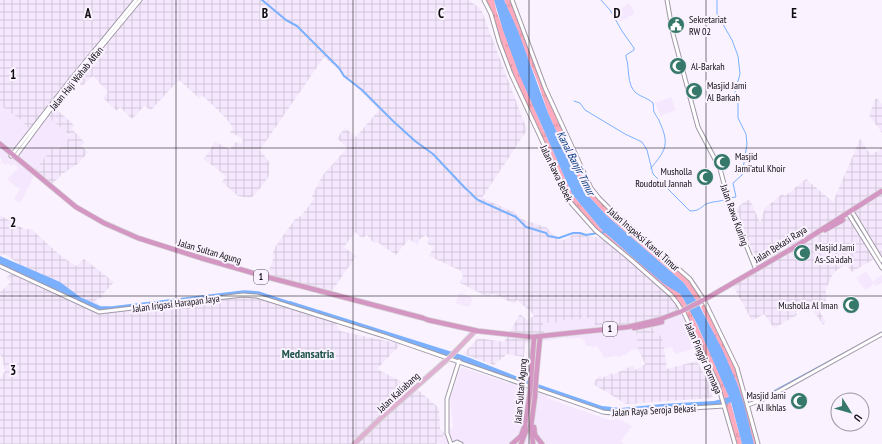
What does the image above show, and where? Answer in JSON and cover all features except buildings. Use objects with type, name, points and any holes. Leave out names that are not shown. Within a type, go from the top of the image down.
[{"type":"highway","name":"Jalan Sultan Agung","points":[[0,144],[69,204],[91,220],[141,242],[416,318],[476,332],[528,339],[534,338]]},
{"type":"highway","name":"Jalan Sultan Agung","points":[[0,147],[13,156]]},
{"type":"highway","name":"Jalan Bekasi Raya","points":[[684,312],[851,214],[882,192]]},
{"type":"highway","name":"Jalan Bekasi Raya","points":[[704,301],[874,198]]},
{"type":"highway","name":"Jalan Sultan Agung","points":[[476,332],[542,338],[628,327],[684,312]]},
{"type":"highway","name":"Jalan Sultan Agung","points":[[521,444],[526,431],[525,425],[530,393],[534,338]]},
{"type":"highway","name":"Jalan Sultan Agung","points":[[533,444],[531,426],[533,420],[536,379],[542,338]]},
{"type":"highway","points":[[528,339],[531,341],[533,346]]},
{"type":"highway","points":[[533,420],[535,435],[542,444]]},
{"type":"highway","points":[[512,444],[520,436],[525,425]]},
{"type":"main road","name":"Jalan Kaliabang","points":[[354,444],[476,332]]},
{"type":"street","name":"Jalan Haji Wahab Affan","points":[[13,156],[72,78],[136,0]]},
{"type":"street","name":"Jalan Haji Wahab Affan","points":[[13,156],[140,0]]},
{"type":"street","name":"Jalan Rawa Bebek","points":[[484,0],[511,74],[571,203],[594,230],[671,295],[684,312]]},
{"type":"street","name":"Jalan Inspeksi Kanal Timur","points":[[512,0],[545,88],[591,188],[611,210],[690,279],[704,301],[735,364],[759,444]]},
{"type":"street","name":"Jalan Rawa Kuning","points":[[667,0],[673,34],[696,121],[699,130],[720,169],[729,202],[756,270]]},
{"type":"street","points":[[851,214],[882,261]]},
{"type":"street","points":[[851,214],[882,268]]},
{"type":"street","name":"Jalan Irigasi Harapan Jaya","points":[[0,266],[98,312],[249,295],[260,297],[449,357]]},
{"type":"street","name":"Jalan Pinggir Dermaga","points":[[684,312],[714,375],[735,444]]},
{"type":"street","points":[[748,405],[760,401],[781,390],[882,334]]},
{"type":"street","name":"Jalan Raya Seroja Bekasi","points":[[449,357],[604,412],[612,413],[723,405]]},
{"type":"street","points":[[459,361],[447,399],[447,433],[452,444],[457,442],[461,444]]},
{"type":"shaded area","points":[[0,0],[468,0],[481,9],[527,130],[482,198],[514,212],[524,220],[546,227],[560,241],[577,232],[586,236],[603,238],[629,258],[675,299],[682,311],[636,324],[599,330],[594,323],[584,315],[579,320],[578,318],[573,321],[571,318],[555,323],[543,323],[545,340],[525,343],[524,357],[507,354],[494,365],[463,354],[478,338],[504,342],[520,314],[527,320],[534,316],[517,300],[514,304],[495,294],[488,297],[460,283],[463,275],[461,271],[429,256],[434,247],[428,244],[429,239],[426,235],[420,239],[417,244],[409,239],[396,255],[379,243],[373,242],[367,235],[362,238],[355,232],[344,247],[356,256],[330,294],[267,275],[273,259],[273,251],[279,241],[296,218],[301,216],[314,199],[312,196],[323,175],[347,148],[337,138],[345,128],[356,137],[379,110],[353,83],[344,78],[339,70],[324,57],[260,150],[269,162],[269,176],[256,194],[250,198],[238,196],[222,182],[226,176],[204,159],[215,142],[230,149],[236,142],[241,144],[243,139],[230,132],[233,128],[225,117],[202,95],[199,98],[179,80],[151,110],[144,106],[132,119],[120,107],[117,111],[103,98],[108,92],[93,76],[82,86],[76,79],[53,106],[74,125],[72,129],[84,142],[81,146],[88,152],[79,163],[62,174],[50,186],[33,173],[52,148],[57,152],[71,136],[46,116],[33,133],[21,120],[0,105]]},
{"type":"shaded area","points":[[629,3],[635,13],[620,22],[614,13]]},
{"type":"shaded area","points":[[671,97],[676,110],[661,116],[655,103]]},
{"type":"shaded area","points":[[876,98],[882,104],[882,133],[869,115]]},
{"type":"shaded area","points":[[0,105],[21,120],[33,133],[46,116],[71,137],[57,152],[52,148],[33,173],[33,178],[20,203],[14,199],[20,189],[7,179],[18,168],[14,164],[11,166],[8,163],[5,165],[0,158]]},
{"type":"shaded area","points":[[860,139],[871,155],[882,148],[882,266],[880,267],[874,259],[852,272],[846,264],[833,273],[826,289],[826,302],[819,311],[826,321],[823,325],[812,309],[806,313],[802,309],[795,312],[797,315],[774,328],[764,314],[752,321],[731,282],[763,263],[752,250],[736,209],[745,201],[750,200],[760,222],[765,208],[782,194],[785,196],[806,179],[833,202]]},
{"type":"shaded area","points":[[0,215],[24,229],[31,229],[61,256],[76,266],[84,259],[114,282],[102,295],[104,297],[95,300],[100,306],[102,312],[247,295],[334,320],[340,331],[401,344],[377,369],[419,391],[439,408],[440,429],[445,434],[436,444],[0,444],[0,379],[5,371],[2,357],[0,355],[0,292],[11,282],[6,278],[20,265],[5,254],[0,256]]},
{"type":"shaded area","points":[[866,271],[874,283],[873,281],[882,275],[882,283],[876,286],[874,284],[865,290],[856,278]]},
{"type":"shaded area","points":[[460,292],[473,298],[469,307],[455,303]]},
{"type":"shaded area","points":[[682,311],[700,347],[675,354],[672,347],[663,350],[662,335],[656,336],[653,327],[636,331],[638,349],[631,349],[631,351],[627,354],[619,357],[604,358],[597,346],[592,348],[591,346],[586,346],[585,341],[581,338],[545,340],[543,323],[555,323],[571,317],[578,318],[579,320],[584,315],[594,323]]},
{"type":"shaded area","points":[[653,327],[656,336],[662,335],[667,369],[697,361],[709,383],[713,398],[626,404],[593,384],[600,376],[602,378],[611,373],[613,375],[633,365],[636,370],[645,364],[638,349],[636,331]]},
{"type":"shaded area","points":[[461,367],[548,396],[547,398],[606,419],[618,419],[632,426],[621,441],[624,444],[436,444],[453,427],[450,399]]},
{"type":"green space","points":[[484,0],[494,0],[497,13],[538,117],[572,194],[601,229],[631,256],[680,294],[689,308],[682,311],[675,299],[595,230],[571,203],[515,83],[491,14]]},
{"type":"green space","points":[[504,0],[512,0],[537,68],[587,181],[602,202],[690,279],[704,300],[698,303],[684,283],[607,216],[584,191],[548,113],[538,83]]},
{"type":"green space","points":[[704,304],[707,307],[737,368],[759,444],[754,444],[737,383],[701,307]]},
{"type":"green space","points":[[690,310],[725,385],[742,444],[735,444],[718,385],[684,313]]},
{"type":"water","points":[[494,0],[504,0],[518,31],[548,113],[584,191],[607,216],[684,283],[698,303],[723,351],[737,383],[754,444],[742,444],[731,402],[724,406],[603,412],[449,358],[287,306],[290,301],[465,356],[523,379],[602,406],[621,408],[714,401],[729,397],[697,324],[680,294],[664,284],[601,229],[572,194],[519,74]]},
{"type":"water","points":[[0,256],[60,282],[80,297],[100,306],[102,312],[0,266]]},
{"type":"waterway","points":[[262,0],[286,20],[297,26],[339,68],[344,76],[362,90],[415,141],[433,154],[478,200],[516,217],[526,227],[546,233],[548,236],[559,238],[573,233],[586,235],[605,232]]},
{"type":"waterway","points":[[601,0],[610,10],[634,48],[634,50],[626,55],[629,81],[636,93],[653,103],[654,112],[659,120],[665,137],[663,152],[651,168]]},
{"type":"waterway","points":[[717,0],[717,14],[732,40],[738,56],[740,74],[735,92],[738,103],[738,118],[746,134],[747,144],[742,175],[733,183],[736,197],[729,198]]},
{"type":"waterway","points":[[574,101],[580,103],[585,110],[625,134],[642,142],[647,150],[653,174],[690,211],[697,210],[709,203],[726,199]]},
{"type":"waterway","points":[[97,308],[112,308],[244,292],[258,293],[292,304]]},
{"type":"waterway","points":[[764,396],[855,347]]},
{"type":"waterway","points":[[755,400],[760,399]]},
{"type":"place","name":"Sekretariat RW 02","points":[[676,25]]},
{"type":"place","name":"Al-Barkah","points":[[678,66]]},
{"type":"place","name":"Masjid Jami Al Barkah","points":[[694,91]]},
{"type":"place","name":"Masjid Jami'atul Khoir","points":[[722,162]]},
{"type":"place","name":"Musholla Roudotul Jannah","points":[[705,177]]},
{"type":"place","name":"Masjid Jami As-Sa'adah","points":[[802,253]]},
{"type":"place","name":"Musholla Al Iman","points":[[851,305]]},
{"type":"place","name":"Masjid Jami Al Ikhlas","points":[[799,401]]},
{"type":"district","name":"Medansatria","points":[[308,354]]},
{"type":"water label","name":"Kanal Banjir Timur","points":[[576,163]]}]
